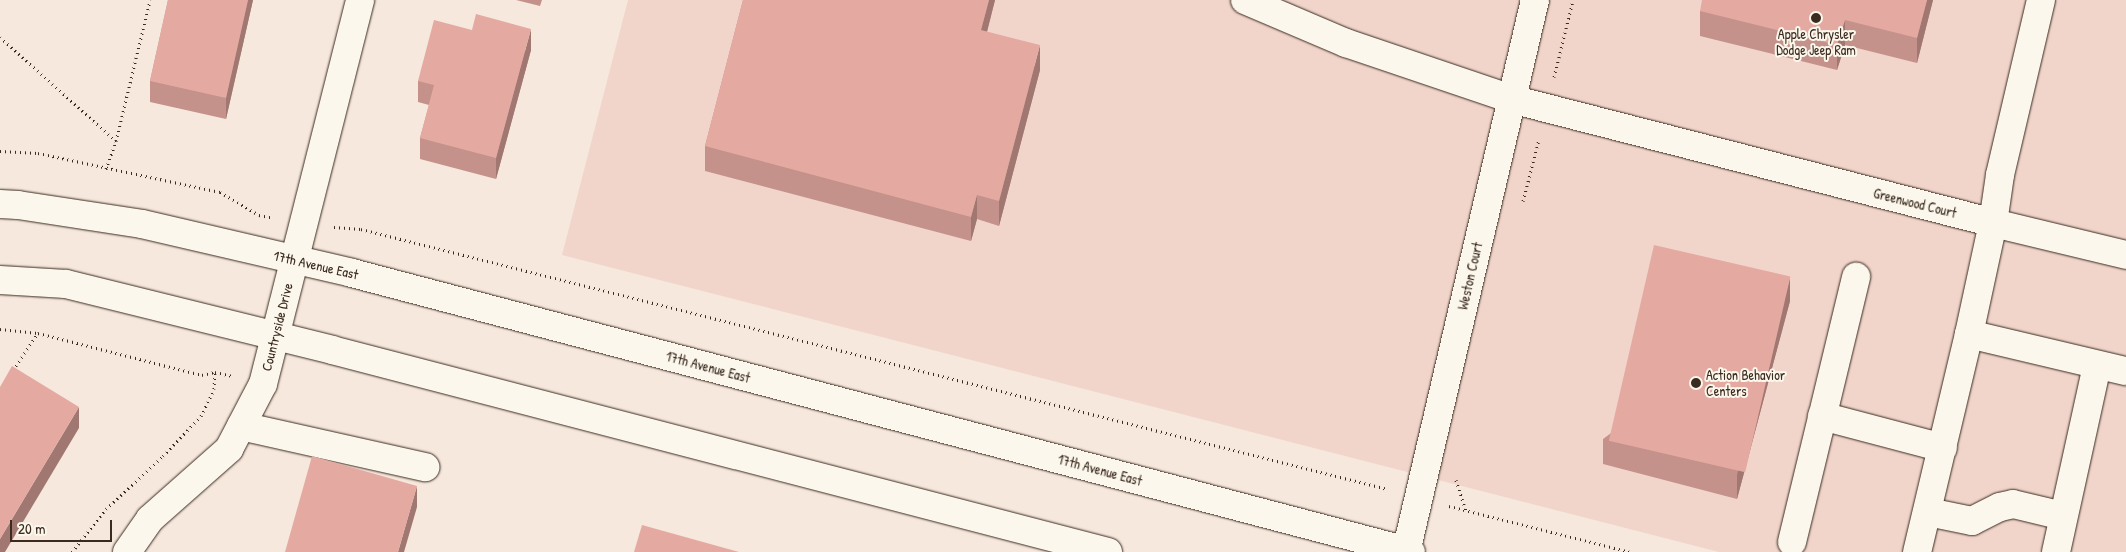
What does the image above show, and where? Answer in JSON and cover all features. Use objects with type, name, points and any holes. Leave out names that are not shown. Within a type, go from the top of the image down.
[{"type":"street","name":"Countryside Drive","points":[[127,552],[150,520],[229,449],[263,384],[360,0]]},
{"type":"street","name":"Greenwood Court","points":[[1245,0],[1346,43],[1511,99],[1993,223],[2126,255]]},
{"type":"street","name":"Weston Court","points":[[1408,552],[1535,0]]},
{"type":"street","points":[[1917,552],[1969,334],[1993,223],[2000,175],[2042,0]]},
{"type":"street","name":"17th Avenue East","points":[[0,204],[18,205],[142,224],[380,281],[1408,552]]},
{"type":"street","points":[[1792,542],[1856,277]]},
{"type":"street","points":[[0,280],[66,284],[275,336],[1108,552]]},
{"type":"street","points":[[1969,334],[2126,371]]},
{"type":"street","points":[[2056,552],[2097,365]]},
{"type":"street","points":[[1822,416],[1943,448]]},
{"type":"street","points":[[241,426],[425,467]]},
{"type":"street","points":[[1928,512],[1972,521],[2000,507],[2013,504],[2064,516]]},
{"type":"path","points":[[106,169],[116,141],[150,0]]},
{"type":"path","points":[[0,37],[116,141]]},
{"type":"path","points":[[0,151],[38,153],[220,192],[259,215],[303,225],[360,229],[1632,552]]},
{"type":"path","points":[[0,330],[38,333],[202,375],[215,372],[263,384]]},
{"type":"path","points":[[11,374],[38,333]]},
{"type":"path","points":[[72,552],[106,509],[163,456],[201,416],[214,390],[215,372]]},
{"type":"shaded area","points":[[628,0],[2126,0],[2126,552],[1719,552],[562,255]]},
{"type":"building","points":[[168,0],[248,0],[226,98],[150,81]]},
{"type":"building","points":[[743,0],[989,0],[981,30],[1040,45],[999,201],[977,195],[971,217],[705,146]]},
{"type":"building","points":[[1702,0],[1927,0],[1917,38],[1845,20],[1837,45],[1700,11]]},
{"type":"building","points":[[476,14],[531,29],[496,158],[420,138],[434,85],[418,81],[434,20],[472,30]]},
{"type":"building","name":"Action Behavior Centers","points":[[1654,245],[1790,276],[1745,472],[1609,441]]},
{"type":"building","points":[[12,366],[79,407],[0,539],[0,387]]},
{"type":"building","points":[[312,456],[417,486],[398,552],[285,552]]},
{"type":"building","points":[[642,525],[739,552],[634,552]]},
{"type":"place","name":"Apple Chrysler Dodge Jeep Ram","points":[[1816,18]]},
{"type":"place","name":"Action Behavior Centers","points":[[1696,383]]}]
